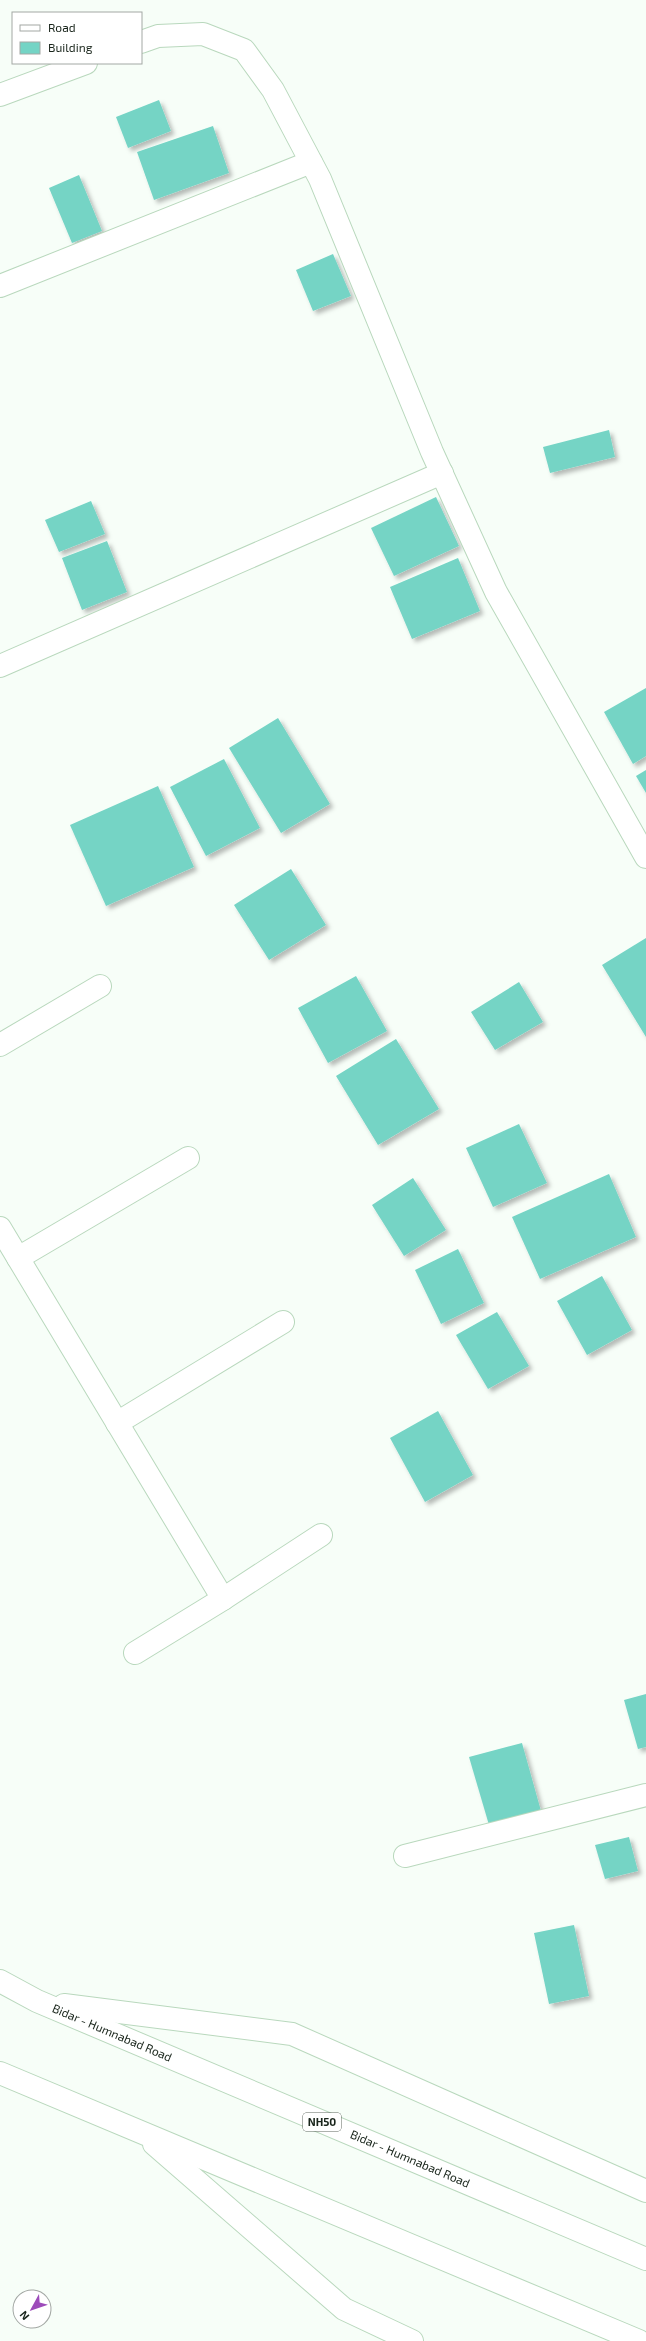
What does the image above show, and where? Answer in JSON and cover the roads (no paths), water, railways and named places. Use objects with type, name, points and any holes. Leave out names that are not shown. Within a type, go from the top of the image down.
[{"type":"main road","points":[[142,42],[158,36],[203,34],[244,50],[273,90],[320,179],[442,473],[496,592],[646,857]]},
{"type":"main road","points":[[0,95],[83,64]]},
{"type":"main road","points":[[0,286],[311,162]]},
{"type":"main road","points":[[0,666],[442,473]]},
{"type":"main road","points":[[0,1045],[100,986]]},
{"type":"main road","points":[[18,1258],[188,1158]]},
{"type":"main road","points":[[0,1228],[223,1599]]},
{"type":"main road","points":[[117,1423],[283,1322]]},
{"type":"main road","points":[[135,1653],[223,1599],[320,1535]]},
{"type":"main road","points":[[405,1856],[646,1794]]},
{"type":"main road","name":"Bidar - Humnabad Road","points":[[0,1980],[37,2001],[646,2259]]},
{"type":"main road","points":[[37,2001],[292,2034],[646,2191]]},
{"type":"main road","points":[[0,2073],[639,2341]]},
{"type":"main road","points":[[140,2131],[344,2310],[412,2341]]}]
